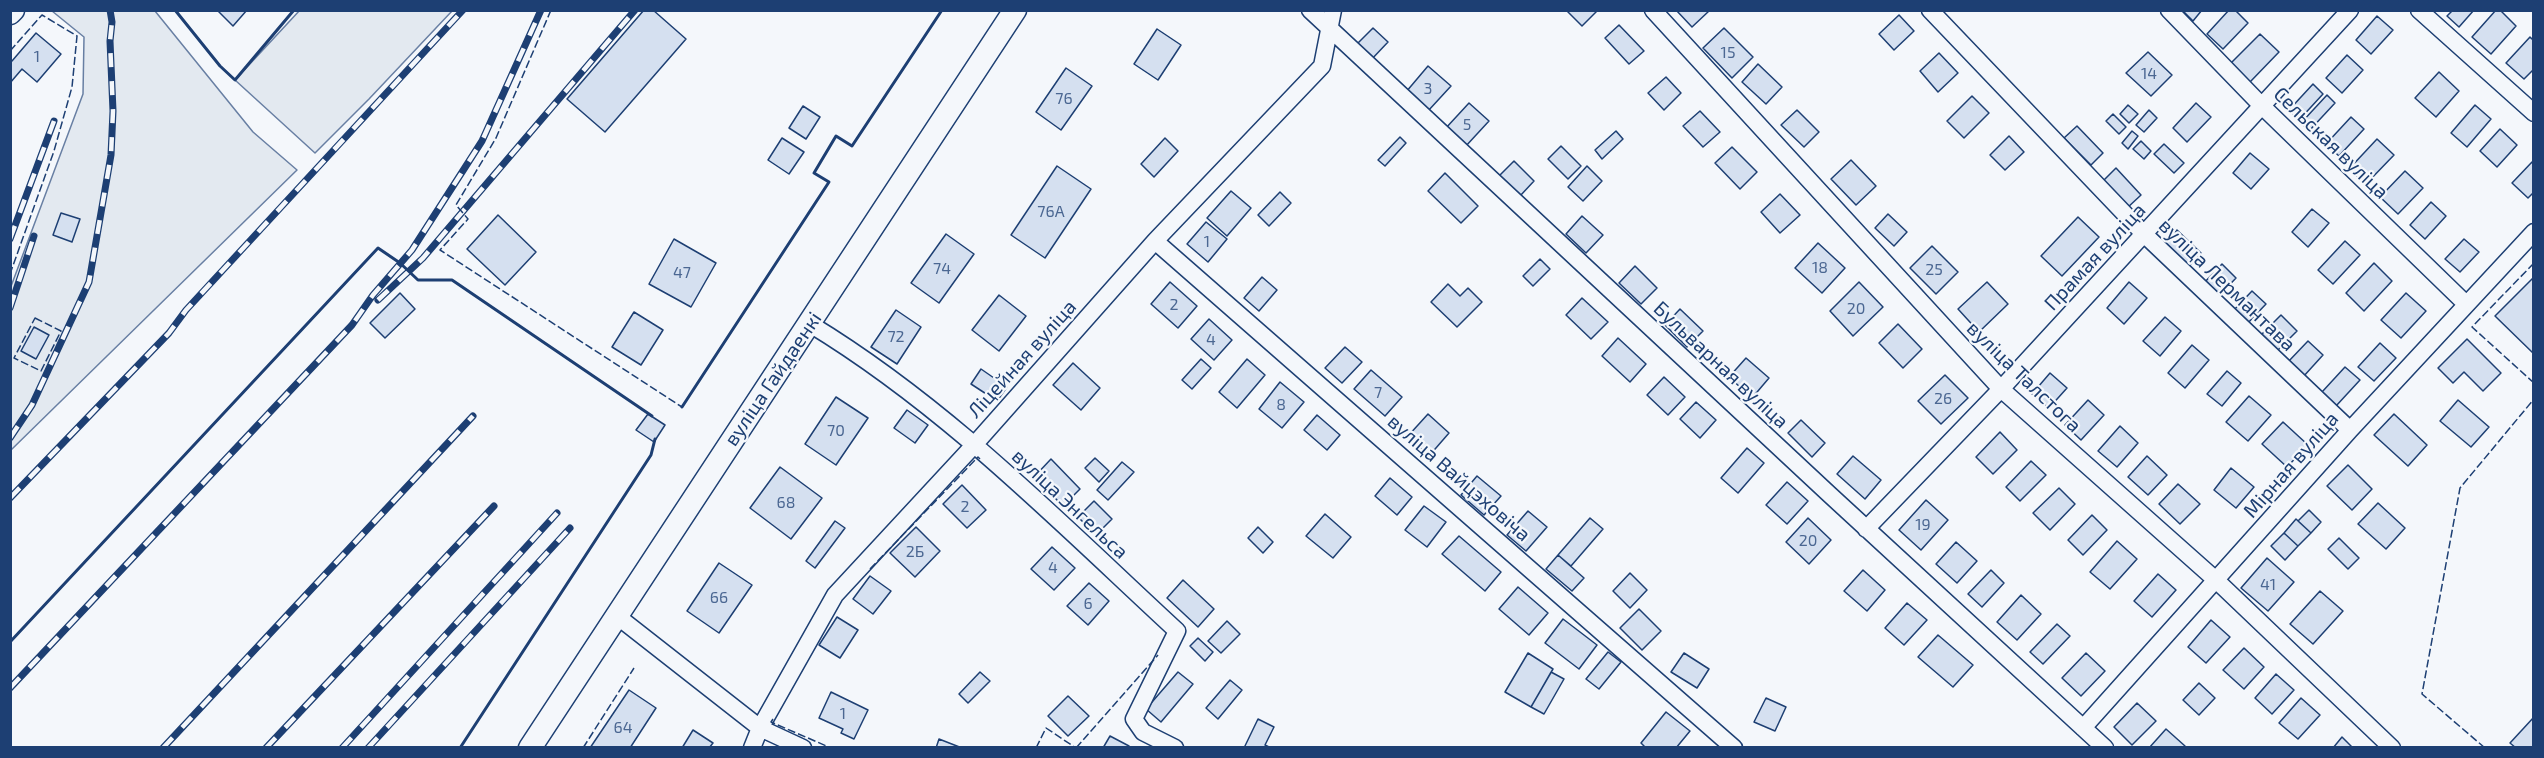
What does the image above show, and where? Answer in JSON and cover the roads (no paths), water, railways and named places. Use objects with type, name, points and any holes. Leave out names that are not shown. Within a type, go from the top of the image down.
[{"type":"street","name":"вуліца Гайдаенкі","points":[[530,747],[1016,10]]},
{"type":"street","name":"Бульварная вуліца","points":[[1310,10],[1866,529],[2105,747]]},
{"type":"street","name":"Ліцейная вуліца","points":[[752,747],[760,728],[836,595],[975,444],[1155,241],[1322,66],[1333,10]]},
{"type":"street","name":"вуліца Талстога","points":[[1653,10],[2001,389],[2217,581],[2392,747]]},
{"type":"street","name":"вуліца Лермантава","points":[[1930,10],[2144,234],[2349,430]]},
{"type":"street","name":"Сельская вуліца","points":[[2169,10],[2262,106],[2466,304]]},
{"type":"street","name":"Прамая вуліца","points":[[1866,529],[2001,389],[2350,10]]},
{"type":"street","points":[[2419,10],[2534,113]]},
{"type":"street","name":"Мірная вуліца","points":[[2083,729],[2349,430],[2534,232]]},
{"type":"street","name":"вуліца Вайцэховіча","points":[[1155,241],[1734,747]]},
{"type":"street","name":"вуліца Энгельса","points":[[810,324],[849,348],[975,444],[1177,632],[1134,719],[1143,732],[1175,747]]},
{"type":"street","points":[[617,616],[760,728],[804,747]]},
{"type":"railway","points":[[10,438],[32,405],[89,282],[111,155],[113,111],[110,10]]},
{"type":"railway","points":[[10,498],[169,333],[186,310],[463,10]]},
{"type":"railway","points":[[10,688],[352,325],[373,295],[412,250],[482,141],[541,10]]},
{"type":"railway","points":[[378,300],[423,258],[635,10]]},
{"type":"railway","points":[[10,239],[54,121]]},
{"type":"railway","points":[[10,308],[34,236]]},
{"type":"railway","points":[[163,748],[473,416]]},
{"type":"railway","points":[[266,748],[494,506]]},
{"type":"railway","points":[[342,748],[557,513]]},
{"type":"railway","points":[[368,748],[570,528]]}]
